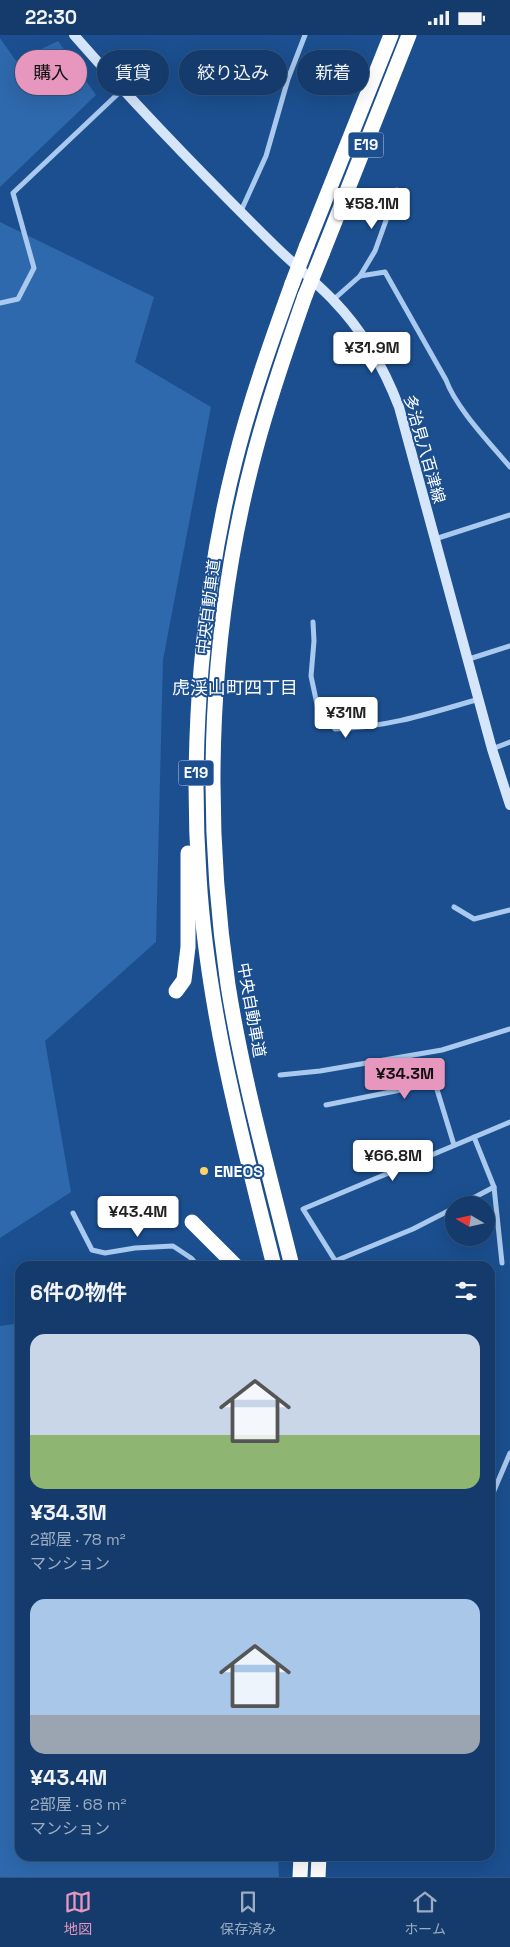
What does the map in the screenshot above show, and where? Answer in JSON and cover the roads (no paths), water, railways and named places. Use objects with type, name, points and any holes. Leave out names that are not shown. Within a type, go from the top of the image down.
[{"type":"highway","name":"中央自動車道","points":[[273,1261],[232,1093],[210,977],[199,878],[196,828],[198,711],[210,597],[230,481],[246,418],[292,284],[391,35]]},
{"type":"highway","name":"中央自動車道","points":[[291,1261],[248,1085],[228,985],[216,873],[213,821],[214,714],[220,650],[232,556],[242,505],[266,410],[305,296],[408,35]]},
{"type":"highway","points":[[176,991],[184,980],[188,947],[190,787],[193,742],[198,711]]},
{"type":"highway","points":[[192,1222],[231,1261]]},
{"type":"highway","points":[[300,1877],[301,1861]]},
{"type":"highway","points":[[318,1877],[319,1861]]},
{"type":"main road","name":"多治見八百津線","points":[[74,35],[97,61]]},
{"type":"main road","name":"多治見八百津線","points":[[127,95],[273,245],[333,300],[372,349],[386,374],[399,407],[492,749],[510,805]]},
{"type":"street","points":[[241,211],[266,156],[288,79],[305,35]]},
{"type":"street","points":[[0,303],[18,299],[34,268],[14,193],[117,95]]},
{"type":"street","points":[[333,300],[360,276],[375,251],[397,190]]},
{"type":"street","points":[[360,276],[385,272],[446,379],[450,391],[510,467]]},
{"type":"street","points":[[435,539],[510,515]]},
{"type":"street","points":[[312,622],[314,641],[311,676],[318,709],[335,729],[362,729],[411,719],[479,699]]},
{"type":"street","points":[[469,659],[510,646]]},
{"type":"street","points":[[492,749],[510,742]]},
{"type":"street","points":[[454,907],[474,919],[510,910]]},
{"type":"street","points":[[280,1075],[320,1071],[442,1050],[510,1029]]},
{"type":"street","points":[[326,1105],[435,1083],[454,1145]]},
{"type":"street","points":[[445,1213],[413,1229],[336,1261],[303,1209],[510,1122]]},
{"type":"street","points":[[474,1137],[494,1187],[502,1263]]},
{"type":"street","points":[[477,1196],[494,1187]]},
{"type":"street","points":[[73,1213],[92,1250],[105,1253],[135,1248],[174,1246],[194,1261]]},
{"type":"street","points":[[495,1488],[510,1453]]},
{"type":"place","name":"ENEOS","points":[[204,1171]]},
{"type":"district","name":"虎渓山町四丁目","points":[[235,688]]}]
